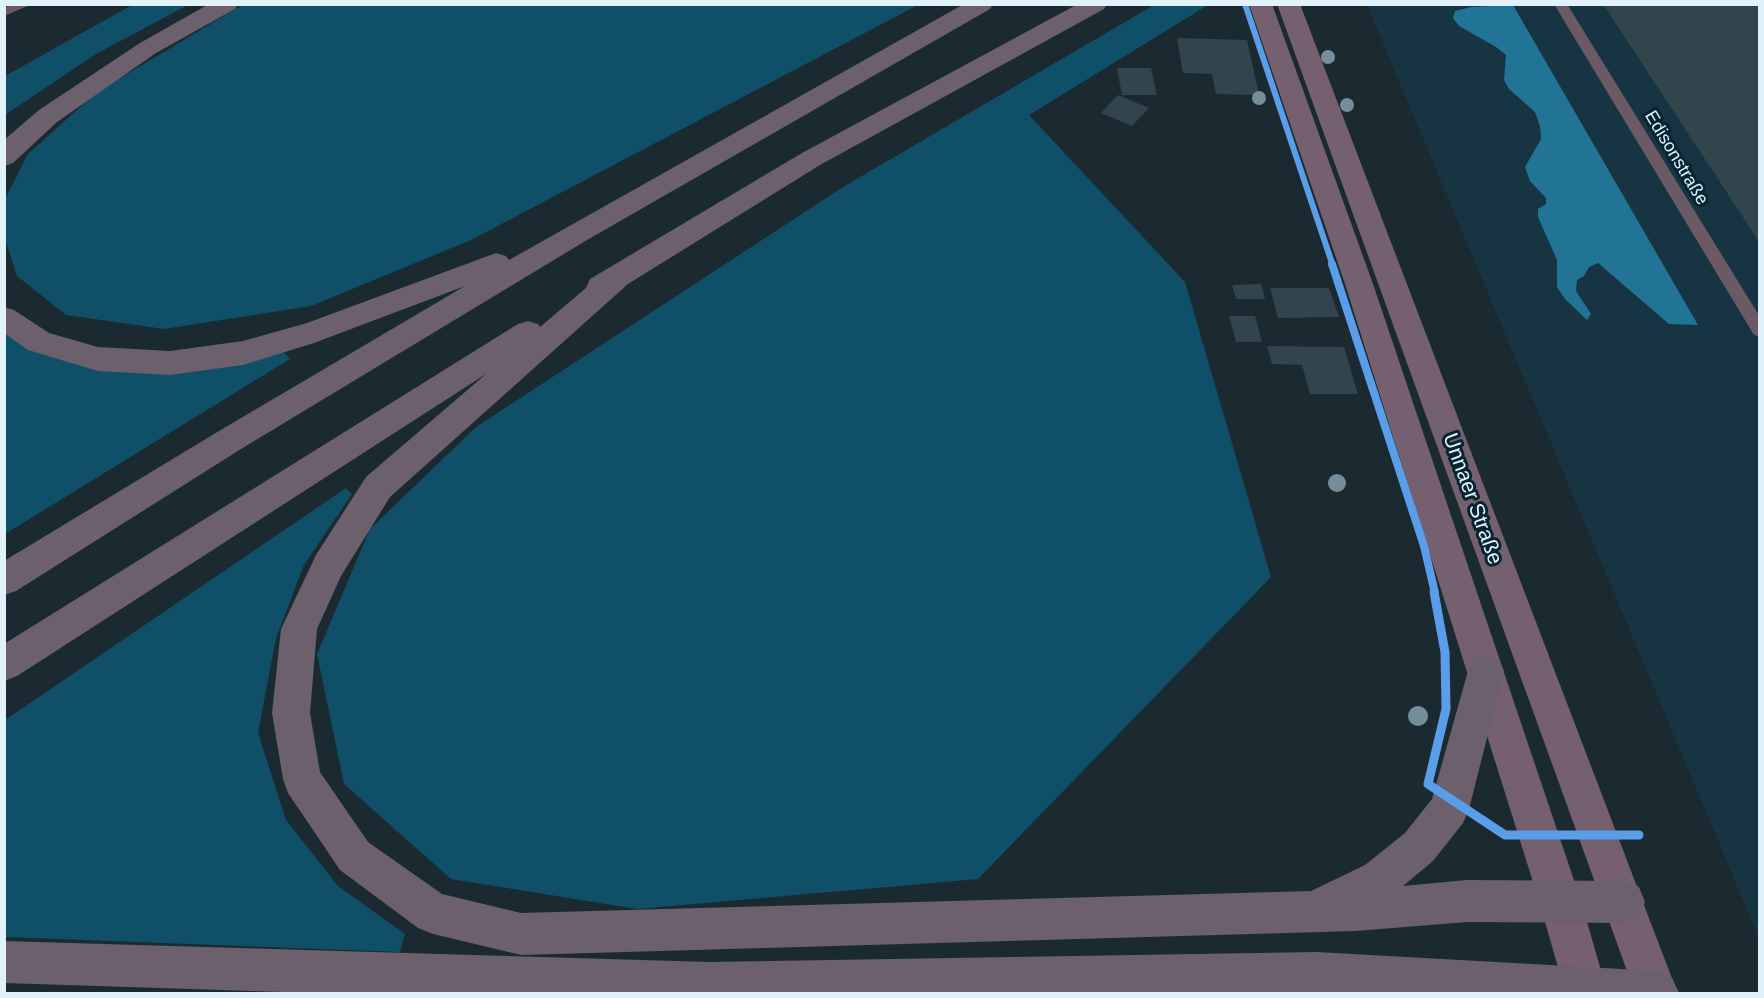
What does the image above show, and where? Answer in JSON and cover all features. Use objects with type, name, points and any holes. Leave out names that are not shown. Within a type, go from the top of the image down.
[{"type":"highway","points":[[4,126],[97,62],[204,4]]},
{"type":"highway","points":[[4,157],[9,150],[57,110],[148,48],[227,4]]},
{"type":"highway","points":[[4,580],[230,440],[577,232],[982,4]]},
{"type":"highway","points":[[4,664],[618,276],[812,159],[1096,4]]},
{"type":"highway","points":[[4,318],[39,342],[98,359],[170,363],[243,353],[314,332],[577,232]]},
{"type":"highway","points":[[618,276],[378,487],[328,566],[298,629],[291,713],[302,779],[354,856],[433,913],[521,934],[1314,911],[1467,901],[1624,902]]},
{"type":"highway","points":[[1314,911],[1379,879],[1419,847],[1449,810],[1486,671]]},
{"type":"highway","points":[[4,962],[709,982],[1317,973],[1657,993]]},
{"type":"main road","name":"Unnaer Straße","points":[[1260,4],[1359,284],[1560,901],[1585,988]]},
{"type":"main road","name":"Unnaer Straße","points":[[1288,4],[1657,993]]},
{"type":"lane","points":[[4,12],[26,4]]},
{"type":"lane","name":"Edisonstraße","points":[[1560,4],[1760,331]]},
{"type":"shaded area","points":[[134,4],[188,5],[96,54],[5,115],[5,76]]},
{"type":"shaded area","points":[[242,5],[918,5],[471,240],[311,306],[164,329],[66,315],[17,276],[5,239],[4,201],[28,154],[97,92]]},
{"type":"shaded area","points":[[1154,5],[1208,5],[1029,115],[1185,282],[1271,577],[978,879],[637,909],[451,879],[344,784],[317,654],[370,529],[476,427],[843,187]]},
{"type":"shaded area","points":[[1367,5],[1759,5],[1759,938]]},
{"type":"shaded area","points":[[1513,5],[1698,325],[1669,324],[1598,263],[1589,267],[1584,276],[1577,280],[1576,291],[1591,314],[1587,320],[1565,299],[1557,287],[1557,260],[1538,217],[1538,209],[1546,204],[1546,198],[1530,181],[1525,167],[1541,139],[1540,126],[1535,112],[1509,89],[1504,80],[1506,55],[1459,26],[1453,18],[1455,11],[1471,7]]},
{"type":"shaded area","points":[[4,327],[94,367],[283,351],[290,359],[5,534]]},
{"type":"shaded area","points":[[346,488],[352,494],[304,565],[276,638],[258,733],[286,820],[338,886],[405,934],[400,952],[5,937],[5,720]]},
{"type":"building","points":[[1603,4],[1760,4],[1760,243]]},
{"type":"building","points":[[1177,38],[1247,40],[1259,95],[1216,94],[1212,74],[1183,73]]},
{"type":"building","points":[[1117,68],[1151,68],[1157,95],[1122,95]]},
{"type":"building","points":[[1118,95],[1149,108],[1132,126],[1101,113]]},
{"type":"building","points":[[1261,284],[1265,299],[1236,299],[1232,285]]},
{"type":"building","points":[[1270,288],[1329,288],[1339,317],[1278,318]]},
{"type":"building","points":[[1229,316],[1255,316],[1262,342],[1236,342]]},
{"type":"building","points":[[1267,346],[1344,347],[1358,394],[1310,394],[1302,365],[1272,364]]},
{"type":"cycle path","points":[[1245,4],[1424,546],[1440,616],[1445,652],[1446,709],[1428,784],[1505,835],[1639,835]]}]
